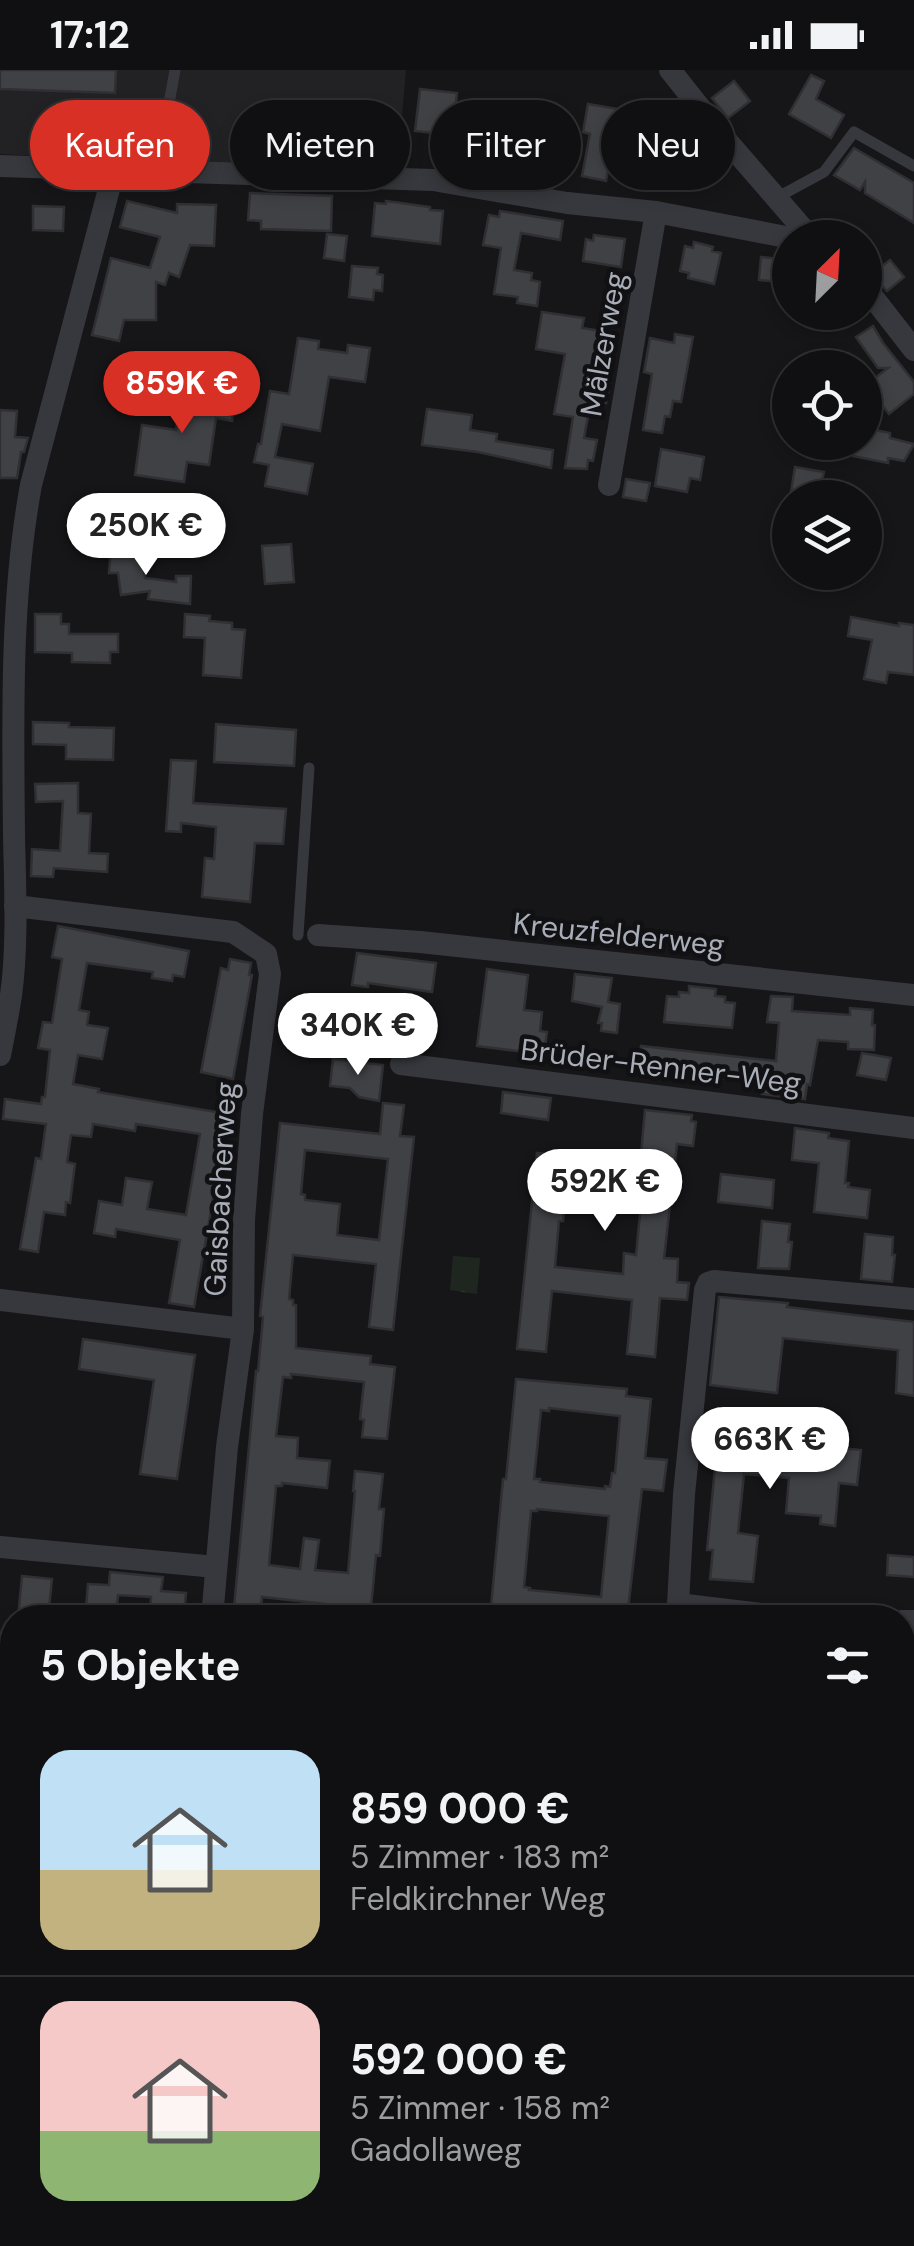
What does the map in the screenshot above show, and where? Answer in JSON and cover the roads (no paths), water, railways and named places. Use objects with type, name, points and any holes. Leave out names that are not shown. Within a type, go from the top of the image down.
[{"type":"street","points":[[670,70],[796,220]]},
{"type":"street","points":[[0,166],[30,167]]},
{"type":"street","points":[[210,172],[433,180],[568,203],[656,212],[772,234]]},
{"type":"street","points":[[0,1055],[12,992],[14,739],[22,530],[109,190]]},
{"type":"street","name":"Mälzerweg","points":[[609,486],[656,212]]},
{"type":"street","points":[[882,309],[914,350]]},
{"type":"street","name":"Gaisbacherweg","points":[[15,906],[234,932],[266,954],[270,974],[252,1114],[244,1220],[242,1328],[213,1605]]},
{"type":"street","name":"Kreuzfelderweg","points":[[308,935],[420,942],[914,995]]},
{"type":"street","name":"Brüder-Renner-Weg","points":[[401,1064],[914,1128]]},
{"type":"street","points":[[677,1605],[692,1405],[708,1283],[914,1299]]},
{"type":"street","name":"Gaisbacherweg","points":[[0,1300],[242,1328]]},
{"type":"street","points":[[0,1547],[216,1567]]},
{"type":"lane","points":[[169,100],[174,70]]},
{"type":"lane","points":[[776,198],[824,172],[854,132],[914,166]]},
{"type":"lane","points":[[308,935],[309,768]]}]
